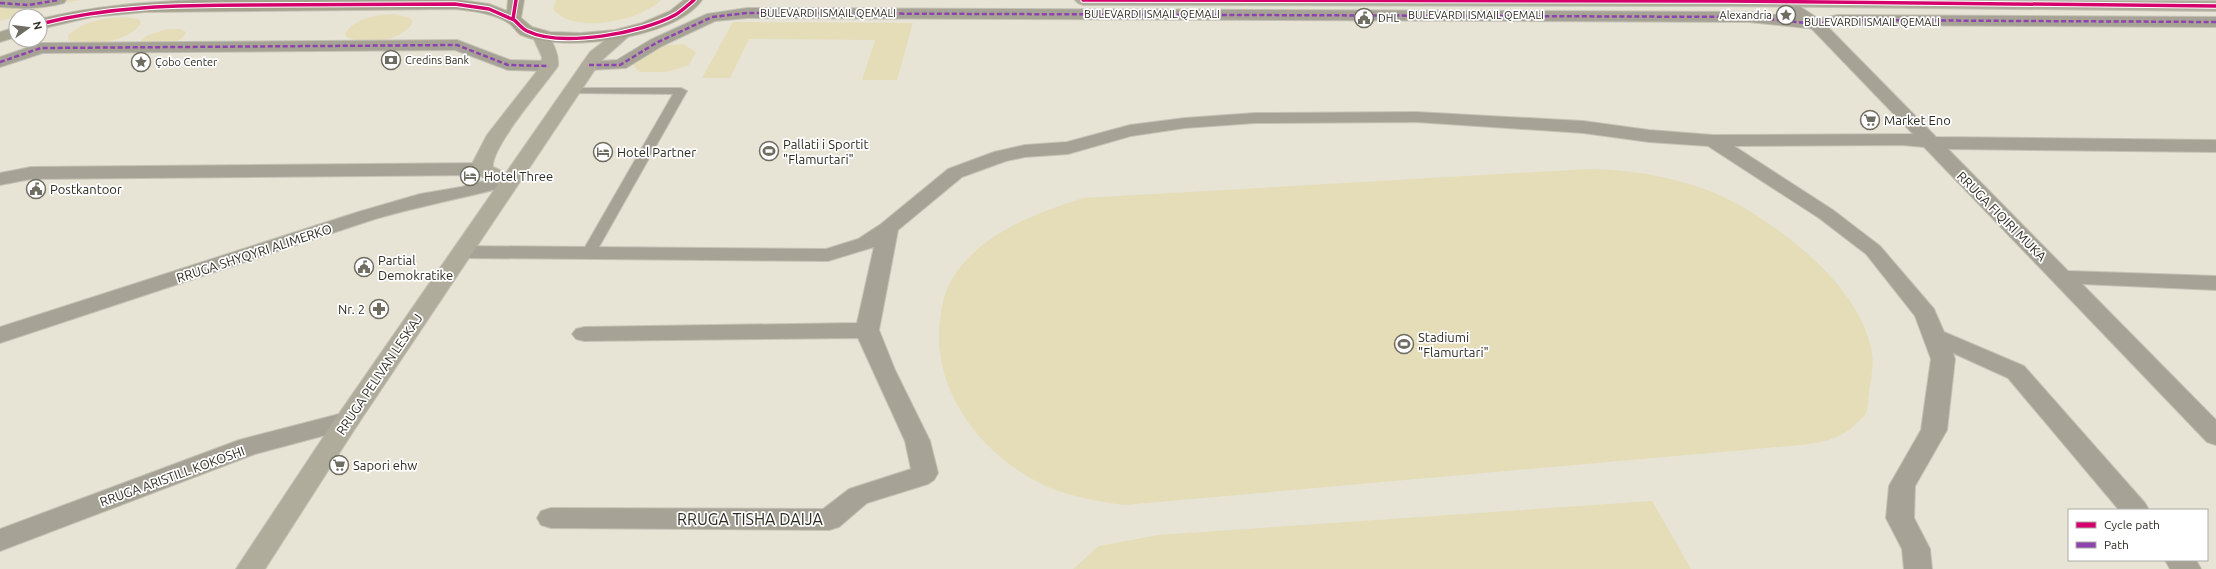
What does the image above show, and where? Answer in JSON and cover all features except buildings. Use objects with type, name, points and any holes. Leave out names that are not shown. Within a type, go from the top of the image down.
[{"type":"main road","points":[[48,12],[65,4],[110,0]]},
{"type":"main road","points":[[514,20],[512,14],[516,0]]},
{"type":"main road","points":[[48,22],[101,11],[173,4],[455,4],[489,9],[514,20],[523,29],[540,35],[578,39],[622,35],[647,28],[668,19],[685,9],[694,0]]},
{"type":"main road","name":"BULEVARDI ISMAIL QEMALI","points":[[1083,0],[2192,3],[2216,6]]},
{"type":"main road","points":[[510,180],[494,176],[484,169],[483,162],[494,139],[549,66],[550,57],[540,35]]},
{"type":"main road","name":"RRUGA PELIVAN LESKAJ","points":[[250,569],[347,421],[589,65],[596,56],[622,35]]},
{"type":"street","name":"RRUGA FIQIRI MUKA","points":[[1781,1],[1816,24],[2216,436]]},
{"type":"street","points":[[0,4],[65,4]]},
{"type":"street","name":"BULEVARDI ISMAIL QEMALI","points":[[589,65],[620,65],[656,42],[712,17],[747,13],[1744,17],[1816,24],[1838,20],[2216,22]]},
{"type":"street","points":[[0,62],[41,48],[457,45],[508,65],[549,66]]},
{"type":"street","points":[[463,252],[828,255],[866,243],[888,228],[955,173],[1001,156],[1025,151],[1068,148],[1130,131],[1185,123],[1255,118],[1375,116],[1523,122],[1583,127],[1649,136],[1713,141],[1902,139],[1953,144],[2216,146]]},
{"type":"street","points":[[1713,141],[1826,214],[1873,250],[1926,314],[1936,337],[1943,359],[1934,430],[1902,486],[1900,518],[1916,549],[1918,569]]},
{"type":"street","points":[[0,179],[31,173],[484,169]]},
{"type":"street","name":"RRUGA SHYQYRI ALIMERKO","points":[[0,335],[366,216],[420,200],[462,193],[510,180]]},
{"type":"street","points":[[584,334],[867,330],[888,228]]},
{"type":"street","points":[[2063,277],[2216,283]]},
{"type":"street","name":"RRUGA TISHA DAIJA","points":[[551,518],[830,520],[858,496],[893,483],[918,478],[925,473],[923,455],[914,431],[880,364],[867,330]]},
{"type":"street","points":[[1936,337],[2016,372],[2134,509]]},
{"type":"street","name":"RRUGA ARISTILL KOKOSHI","points":[[0,540],[248,447],[347,421]]},
{"type":"street","points":[[2180,561],[2187,569]]},
{"type":"lane","points":[[572,91],[681,91],[588,254]]},
{"type":"lane","points":[[0,173],[31,173]]},
{"type":"shaded area","points":[[0,0],[82,0],[44,8],[8,8],[8,19],[0,21]]},
{"type":"shaded area","points":[[556,0],[661,0],[638,14],[623,19],[590,23],[575,22],[563,17],[553,9]]},
{"type":"shaded area","points":[[392,14],[408,17],[412,20],[412,24],[399,35],[382,41],[363,42],[347,37],[345,34],[354,24],[366,18]]},
{"type":"shaded area","points":[[124,17],[138,19],[141,22],[137,28],[129,34],[108,42],[85,44],[76,43],[69,40],[68,36],[74,31],[94,21]]},
{"type":"shaded area","points":[[733,22],[913,23],[897,80],[862,80],[875,40],[749,39],[730,78],[702,78]]},
{"type":"shaded area","points":[[167,29],[180,29],[186,32],[183,37],[173,42],[141,44],[140,42],[146,36]]},
{"type":"shaded area","points":[[683,44],[696,52],[689,65],[667,72],[640,72],[630,62],[660,46]]},
{"type":"shaded area","name":"Stadiumi \"Flamurtari\"","points":[[1588,169],[1648,174],[1687,183],[1706,190],[1743,207],[1783,234],[1803,250],[1840,287],[1855,308],[1866,330],[1873,362],[1868,408],[1864,416],[1852,428],[1839,436],[1818,443],[1124,505],[1064,493],[1044,485],[1021,472],[1000,457],[981,439],[965,418],[953,396],[944,372],[939,346],[941,312],[946,291],[957,271],[974,252],[1002,232],[1018,223],[1050,209],[1083,198]]},
{"type":"shaded area","points":[[1652,501],[1691,569],[1073,569],[1099,546],[1158,535]]},
{"type":"marked path","points":[[0,3],[28,5],[59,0]]},
{"type":"marked path","points":[[589,65],[620,65],[656,43],[712,17],[747,13],[1749,17],[1816,24],[1838,20],[2216,22]]},
{"type":"marked path","points":[[0,62],[41,48],[457,45],[508,65],[549,66]]},
{"type":"cycle path","points":[[516,0],[513,19],[526,31],[550,37],[581,38],[615,34],[647,26],[675,15],[694,0]]},
{"type":"cycle path","points":[[1083,0],[1727,1],[2216,6]]},
{"type":"cycle path","points":[[48,22],[66,17],[92,13],[145,7],[198,5],[353,4],[455,4],[489,9],[514,20]]},
{"type":"place","name":"Alexandria","points":[[1786,15]]},
{"type":"place","name":"DHL","points":[[1364,18]]},
{"type":"place","name":"Credins Bank","points":[[391,60]]},
{"type":"place","name":"Çobo Center","points":[[141,62]]},
{"type":"place","name":"Market Eno","points":[[1870,120]]},
{"type":"place","name":"Pallati i Sportit \"Flamurtari\"","points":[[769,151]]},
{"type":"place","name":"Hotel Partner","points":[[603,152]]},
{"type":"place","name":"Hotel Three","points":[[470,176]]},
{"type":"place","name":"Postkantoor","points":[[36,189]]},
{"type":"place","name":"Partial Demokratike","points":[[364,267]]},
{"type":"place","name":"Nr. 2","points":[[379,309]]},
{"type":"place","name":"Stadiumi \"Flamurtari\"","points":[[1404,344]]},
{"type":"place","name":"Sapori ehw","points":[[339,465]]}]
